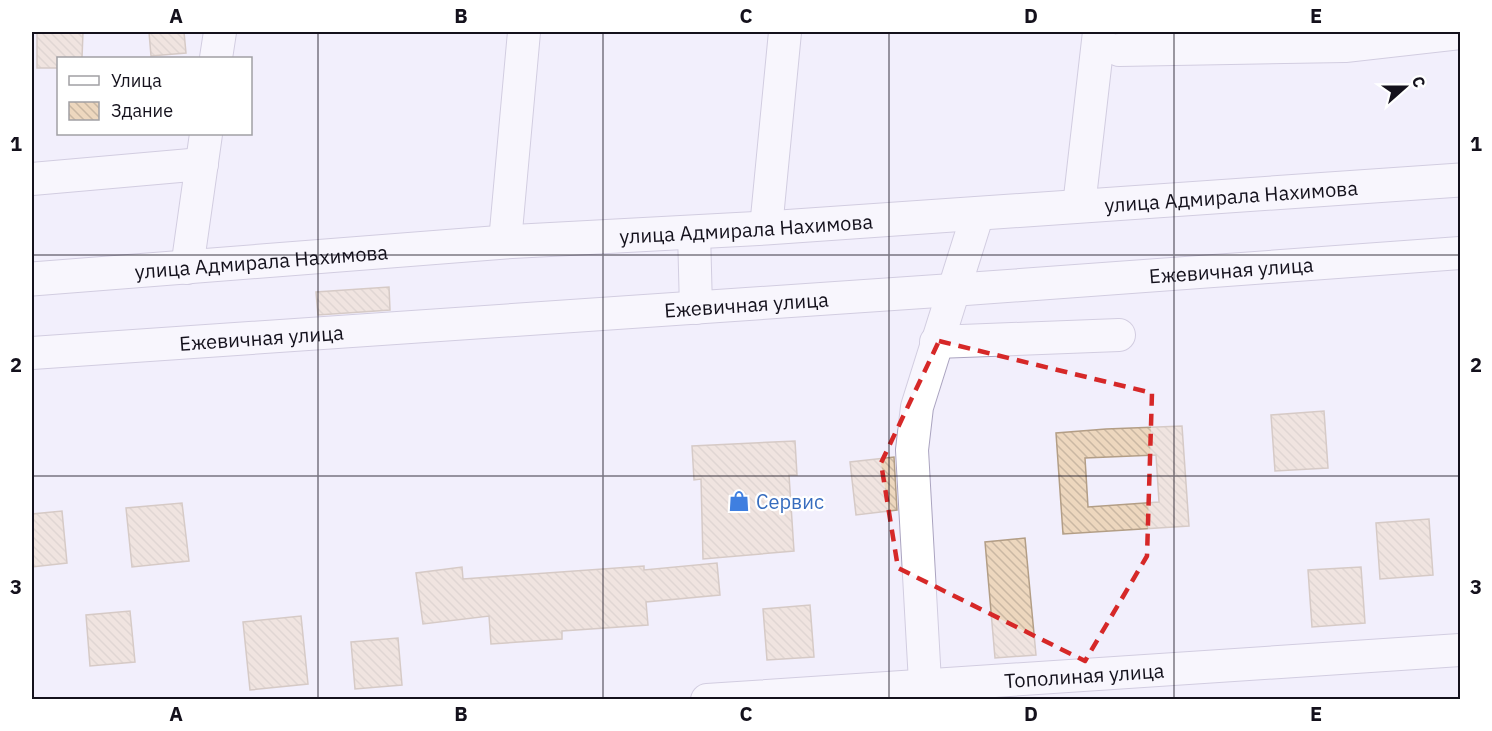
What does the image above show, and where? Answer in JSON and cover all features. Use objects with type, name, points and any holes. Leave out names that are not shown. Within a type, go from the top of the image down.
[{"type":"main road","name":"улица Адмирала Нахимова","points":[[32,279],[506,242],[766,228],[1461,180]]},
{"type":"street","points":[[216,57],[220,32]]},
{"type":"street","points":[[506,242],[524,32]]},
{"type":"street","points":[[766,228],[784,32]]},
{"type":"street","points":[[1079,206],[1112,41],[1350,39],[1449,36],[1461,33]]},
{"type":"street","points":[[187,268],[206,135]]},
{"type":"street","points":[[32,179],[202,164]]},
{"type":"street","points":[[926,692],[912,450],[917,406],[978,213]]},
{"type":"street","points":[[694,232],[696,308]]},
{"type":"street","name":"Ежевичная улица","points":[[32,353],[1461,253]]},
{"type":"street","points":[[936,342],[1119,335]]},
{"type":"street","name":"Тополиная улица","points":[[707,699],[926,692],[1461,650]]},
{"type":"highlighted area","points":[[939,341],[1152,393],[1147,556],[1085,661],[898,568],[881,463]]},
{"type":"building","points":[[37,32],[83,32],[82,57],[57,57],[57,68],[37,68]]},
{"type":"building","points":[[149,32],[184,32],[186,53],[151,56]]},
{"type":"building","points":[[389,287],[390,310],[318,315],[316,292]]},
{"type":"building","points":[[1324,411],[1328,468],[1275,471],[1271,415]]},
{"type":"building","points":[[1182,426],[1189,526],[1063,534],[1056,433]],"holes":[[[1156,455],[1159,502],[1088,507],[1085,458]]]},
{"type":"building","points":[[795,441],[797,475],[789,475],[794,551],[703,559],[701,479],[694,480],[692,446]]},
{"type":"building","points":[[894,457],[897,510],[856,515],[850,462]]},
{"type":"building","points":[[182,503],[189,561],[132,567],[126,508]]},
{"type":"building","points":[[62,511],[67,563],[32,567],[32,514]]},
{"type":"building","points":[[1429,519],[1433,575],[1380,579],[1376,523]]},
{"type":"building","points":[[1025,538],[1036,655],[995,658],[985,542]]},
{"type":"building","points":[[717,563],[720,595],[646,602],[648,625],[562,631],[562,639],[491,644],[489,616],[423,624],[416,573],[462,567],[463,579],[644,566],[644,570]]},
{"type":"building","points":[[1361,567],[1365,623],[1312,627],[1308,570]]},
{"type":"building","points":[[810,605],[814,657],[767,660],[763,609]]},
{"type":"building","points":[[130,611],[135,662],[90,666],[86,615]]},
{"type":"building","points":[[301,616],[308,684],[250,690],[243,622]]},
{"type":"building","points":[[398,638],[402,685],[355,689],[351,642]]},
{"type":"place","name":"Сервис","points":[[739,501]]}]
